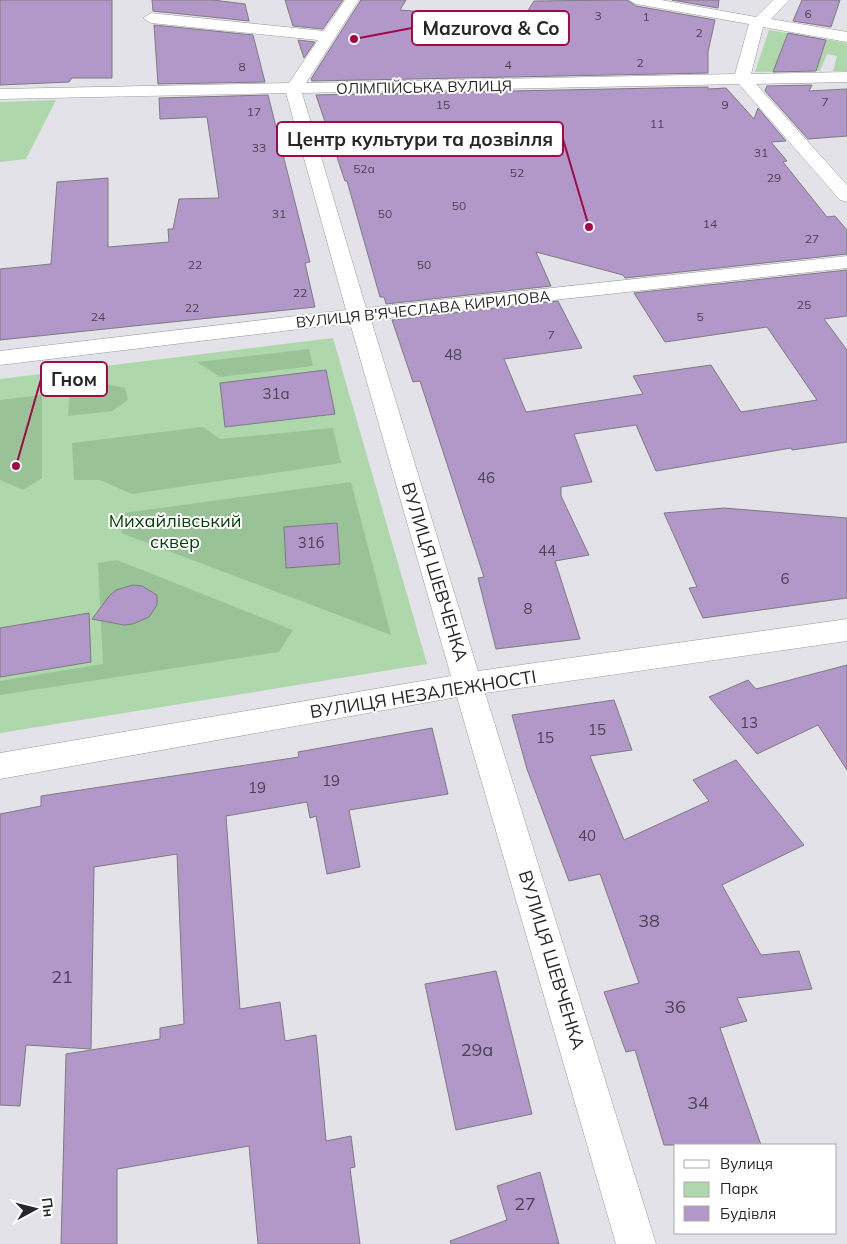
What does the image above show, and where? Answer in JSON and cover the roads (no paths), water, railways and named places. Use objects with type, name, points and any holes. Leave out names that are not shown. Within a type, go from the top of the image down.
[{"type":"street","points":[[293,90],[352,0]]},
{"type":"street","points":[[636,0],[847,38]]},
{"type":"street","points":[[782,0],[755,26],[742,78],[847,196]]},
{"type":"street","points":[[151,18],[328,36]]},
{"type":"street","name":"ОЛІМПІЙСЬКА ВУЛИЦЯ","points":[[0,94],[293,90],[847,77]]},
{"type":"street","name":"ВУЛИЦЯ ШЕВЧЕНКА","points":[[293,90],[356,309],[360,315],[361,328],[636,1244]]},
{"type":"street","name":"ВУЛИЦЯ В'ЯЧЕСЛАВА КИРИЛОВА","points":[[0,358],[360,315],[847,262]]},
{"type":"street","name":"ВУЛИЦЯ НЕЗАЛЕЖНОСТІ","points":[[0,766],[469,684],[847,630]]},
{"type":"place","name":"Mazurova & Co","points":[[354,39]]},
{"type":"place","name":"Центр культури та дозвілля","points":[[589,227]]},
{"type":"place","name":"Гном","points":[[16,466]]},
{"type":"park label","name":"Михайлівський сквер","points":[[175,530]]}]
